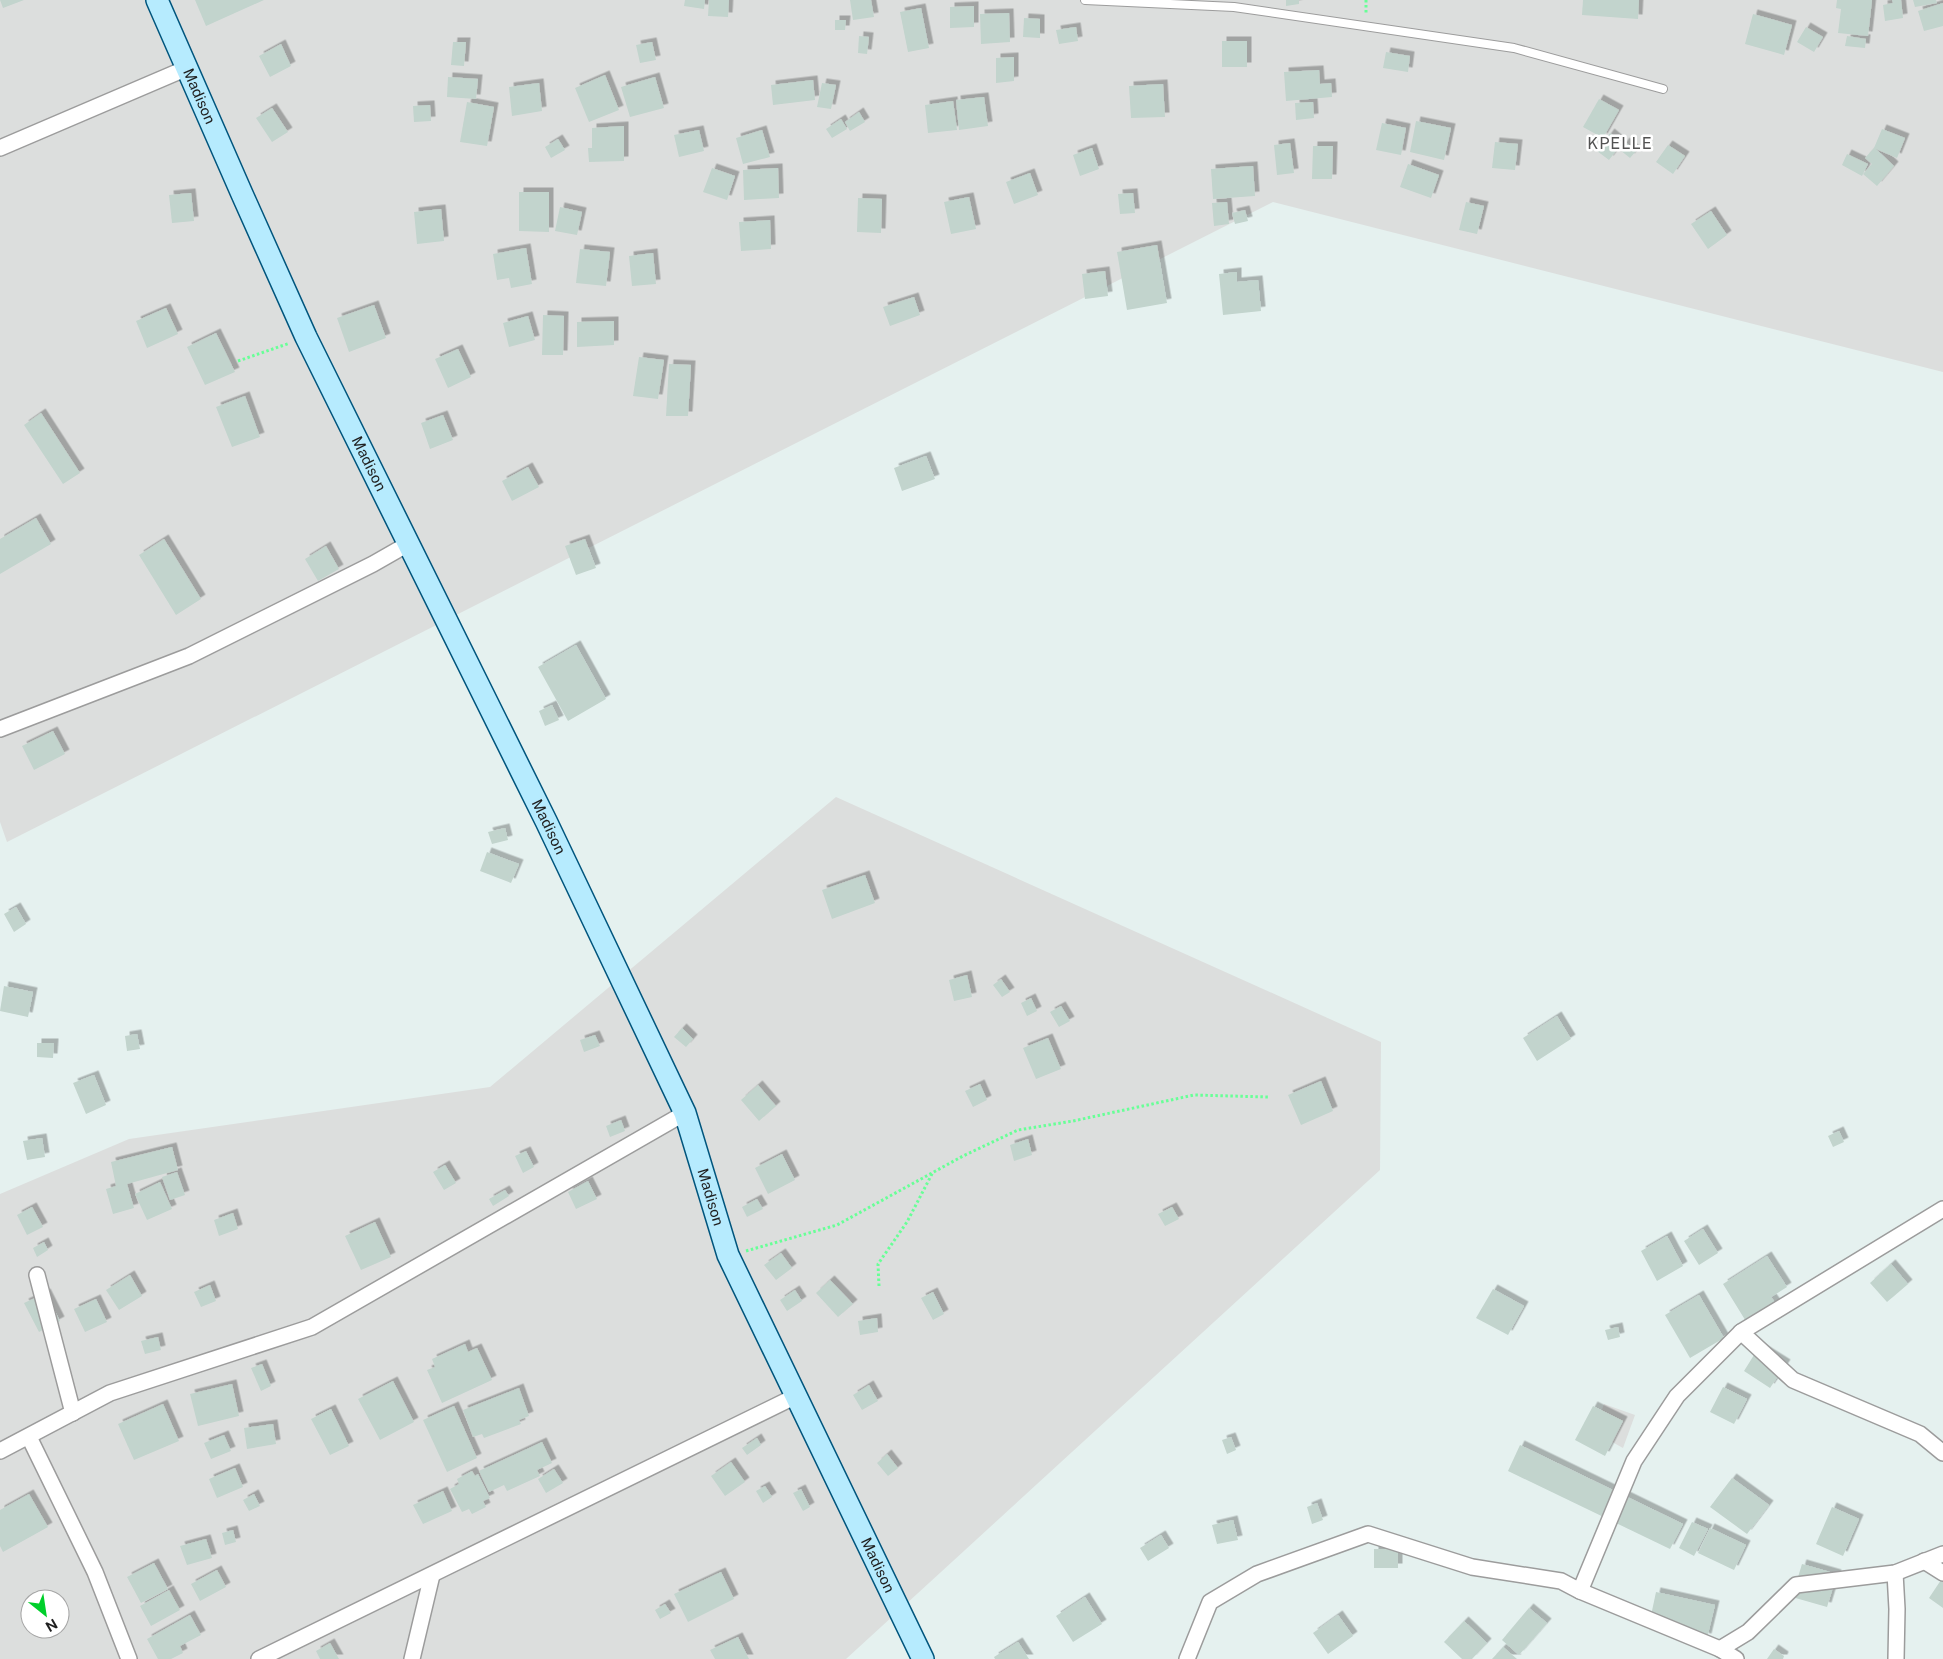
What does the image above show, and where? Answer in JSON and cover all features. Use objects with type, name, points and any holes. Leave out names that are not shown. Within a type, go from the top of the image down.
[{"type":"street","name":"Madison","points":[[157,0],[306,336],[546,821],[685,1113],[728,1255],[923,1659]]},
{"type":"street","points":[[0,148],[187,68]]},
{"type":"street","points":[[0,729],[190,656],[373,564],[408,544]]},
{"type":"street","points":[[0,1451],[110,1393],[312,1327],[685,1113]]},
{"type":"street","points":[[1580,1591],[1634,1461],[1677,1396],[1741,1332],[1943,1209]]},
{"type":"street","points":[[37,1275],[73,1413]]},
{"type":"street","points":[[1741,1332],[1792,1380],[1920,1434],[1943,1453]]},
{"type":"street","points":[[259,1659],[796,1396]]},
{"type":"street","points":[[29,1437],[95,1572],[128,1659]]},
{"type":"street","points":[[1187,1659],[1210,1602],[1256,1574],[1368,1534],[1472,1567],[1561,1581],[1580,1591],[1720,1649],[1736,1659]]},
{"type":"street","points":[[1720,1649],[1748,1632],[1796,1585],[1895,1573],[1943,1554]]},
{"type":"street","points":[[1924,1561],[1943,1573]]},
{"type":"street","points":[[1895,1573],[1897,1609],[1896,1659]]},
{"type":"street","points":[[412,1659],[432,1575]]},
{"type":"lane","points":[[1085,0],[1094,2],[1234,7],[1514,48],[1663,90]]},
{"type":"path","points":[[238,360],[306,336]]},
{"type":"path","points":[[728,1255],[837,1225],[963,1156],[1018,1130],[1072,1121],[1194,1095],[1268,1097]]},
{"type":"path","points":[[879,1286],[878,1264],[907,1222],[933,1172]]},
{"type":"shaded area","points":[[0,0],[1943,0],[1943,372],[1273,202],[7,842],[0,822]]},
{"type":"shaded area","points":[[836,797],[1381,1042],[1380,1170],[846,1659],[0,1659],[0,1194],[129,1139],[490,1087]]},
{"type":"shaded area","points":[[1604,1404],[1635,1415],[1623,1448],[1594,1432]]},
{"type":"building","points":[[0,0],[24,0],[3,8]]},
{"type":"building","points":[[195,0],[264,0],[206,26]]},
{"type":"building","points":[[685,0],[705,0],[704,9],[684,6]]},
{"type":"building","points":[[709,0],[729,0],[728,17],[708,16]]},
{"type":"building","points":[[850,0],[871,0],[874,17],[853,20]]},
{"type":"building","points":[[1286,0],[1299,0],[1299,4],[1286,6]]},
{"type":"building","points":[[1583,0],[1639,0],[1638,19],[1582,15]]},
{"type":"building","points":[[1837,0],[1872,0],[1868,36],[1838,33],[1841,9],[1836,8]]},
{"type":"building","points":[[1892,0],[1901,0],[1903,18],[1885,21],[1883,5],[1893,3]]},
{"type":"building","points":[[1913,0],[1936,0],[1937,3],[1915,7]]},
{"type":"building","points":[[1943,3],[1943,26],[1924,31],[1918,11]]},
{"type":"building","points":[[974,6],[974,27],[950,28],[950,7]]},
{"type":"building","points":[[921,8],[929,48],[908,52],[900,12]]},
{"type":"building","points":[[1009,13],[1010,42],[981,44],[980,14]]},
{"type":"building","points":[[1753,14],[1792,25],[1784,55],[1745,44]]},
{"type":"building","points":[[1024,18],[1040,19],[1040,38],[1023,37]]},
{"type":"building","points":[[835,20],[846,20],[845,30],[835,30]]},
{"type":"building","points":[[1076,27],[1078,41],[1059,44],[1056,30]]},
{"type":"building","points":[[1806,27],[1823,37],[1814,52],[1797,42]]},
{"type":"building","points":[[859,36],[869,37],[867,54],[858,53]]},
{"type":"building","points":[[1847,36],[1866,39],[1865,48],[1845,46]]},
{"type":"building","points":[[1222,41],[1247,41],[1247,67],[1222,67]]},
{"type":"building","points":[[453,42],[466,42],[464,66],[451,65]]},
{"type":"building","points":[[652,42],[656,60],[640,63],[636,45]]},
{"type":"building","points":[[281,44],[291,66],[270,77],[259,56]]},
{"type":"building","points":[[1386,52],[1410,56],[1408,72],[1383,68]]},
{"type":"building","points":[[1014,57],[1014,81],[996,83],[996,58]]},
{"type":"building","points":[[1319,70],[1320,84],[1331,83],[1332,97],[1286,101],[1284,72]]},
{"type":"building","points":[[605,75],[619,110],[589,122],[575,88]]},
{"type":"building","points":[[448,77],[478,79],[476,99],[447,97]]},
{"type":"building","points":[[655,77],[664,108],[630,117],[621,87]]},
{"type":"building","points":[[813,80],[815,100],[773,105],[771,85]]},
{"type":"building","points":[[539,83],[542,111],[512,116],[509,87]]},
{"type":"building","points":[[822,83],[836,85],[831,109],[817,107]]},
{"type":"building","points":[[1163,84],[1165,117],[1131,118],[1129,86]]},
{"type":"building","points":[[984,97],[988,126],[959,130],[956,100]]},
{"type":"building","points":[[1599,99],[1619,110],[1603,138],[1583,127]]},
{"type":"building","points":[[953,101],[957,130],[928,133],[925,105]]},
{"type":"building","points":[[467,102],[494,107],[487,146],[460,142]]},
{"type":"building","points":[[1313,102],[1314,118],[1296,120],[1295,103]]},
{"type":"building","points":[[430,105],[431,121],[414,122],[413,106]]},
{"type":"building","points":[[272,108],[288,132],[272,142],[256,118]]},
{"type":"building","points":[[859,112],[865,122],[850,131],[845,122]]},
{"type":"building","points":[[841,119],[847,129],[832,138],[826,129]]},
{"type":"building","points":[[1416,121],[1451,128],[1444,160],[1410,152]]},
{"type":"building","points":[[1382,123],[1406,128],[1401,155],[1376,150]]},
{"type":"building","points":[[624,126],[624,161],[589,162],[588,148],[592,148],[592,128]]},
{"type":"building","points":[[1882,129],[1905,138],[1897,158],[1876,149],[1894,166],[1877,186],[1863,174],[1872,164],[1865,158],[1874,148]]},
{"type":"building","points":[[699,130],[704,151],[679,157],[674,135]]},
{"type":"building","points":[[762,130],[770,157],[743,164],[736,138]]},
{"type":"building","points":[[1610,133],[1622,143],[1609,160],[1597,151]]},
{"type":"building","points":[[558,139],[565,150],[551,158],[545,147]]},
{"type":"building","points":[[1495,142],[1518,144],[1515,170],[1492,168]]},
{"type":"building","points":[[1625,142],[1636,151],[1630,158],[1620,150]]},
{"type":"building","points":[[1290,143],[1294,173],[1277,175],[1274,145]]},
{"type":"building","points":[[1668,145],[1685,156],[1673,174],[1656,162]]},
{"type":"building","points":[[1313,146],[1333,146],[1332,179],[1312,179]]},
{"type":"building","points":[[1092,148],[1099,169],[1080,176],[1073,155]]},
{"type":"building","points":[[1847,154],[1868,164],[1862,176],[1842,165]]},
{"type":"building","points":[[1408,164],[1439,175],[1431,198],[1400,187]]},
{"type":"building","points":[[1253,166],[1255,196],[1213,199],[1211,169]]},
{"type":"building","points":[[712,168],[735,176],[727,200],[703,192]]},
{"type":"building","points":[[778,168],[779,198],[744,200],[743,170]]},
{"type":"building","points":[[1030,173],[1038,195],[1014,204],[1006,182]]},
{"type":"building","points":[[519,192],[549,192],[549,232],[519,231]]},
{"type":"building","points":[[191,193],[194,221],[172,223],[169,195]]},
{"type":"building","points":[[1133,193],[1135,213],[1120,214],[1118,194]]},
{"type":"building","points":[[969,197],[976,229],[951,234],[944,202]]},
{"type":"building","points":[[858,198],[882,199],[881,233],[857,232]]},
{"type":"building","points":[[1227,202],[1229,224],[1214,226],[1212,203]]},
{"type":"building","points":[[1466,202],[1484,206],[1477,234],[1459,230]]},
{"type":"building","points":[[560,207],[582,212],[577,235],[555,231]]},
{"type":"building","points":[[441,209],[444,241],[417,244],[414,212]]},
{"type":"building","points":[[1245,210],[1248,221],[1235,224],[1232,213]]},
{"type":"building","points":[[1711,211],[1727,235],[1708,249],[1691,224]]},
{"type":"building","points":[[770,220],[771,249],[741,251],[739,222]]},
{"type":"building","points":[[1157,245],[1167,303],[1127,310],[1117,252]]},
{"type":"building","points":[[526,248],[532,284],[511,288],[509,278],[497,280],[493,254]]},
{"type":"building","points":[[580,249],[610,252],[606,286],[576,283]]},
{"type":"building","points":[[653,253],[656,284],[632,286],[629,256]]},
{"type":"building","points":[[1105,271],[1108,296],[1085,299],[1082,274]]},
{"type":"building","points":[[1237,272],[1237,282],[1258,280],[1261,311],[1223,315],[1219,274]]},
{"type":"building","points":[[914,297],[920,315],[890,326],[883,307]]},
{"type":"building","points":[[374,305],[386,338],[349,352],[337,318]]},
{"type":"building","points":[[166,308],[178,334],[147,348],[136,321]]},
{"type":"building","points":[[543,315],[564,316],[563,355],[542,355]]},
{"type":"building","points":[[528,316],[535,340],[509,347],[503,323]]},
{"type":"building","points":[[614,321],[614,345],[577,347],[577,322]]},
{"type":"building","points":[[216,333],[235,372],[205,385],[187,347]]},
{"type":"building","points":[[458,349],[471,377],[448,388],[435,359]]},
{"type":"building","points":[[639,357],[664,360],[658,399],[633,396]]},
{"type":"building","points":[[669,364],[691,365],[688,416],[666,416]]},
{"type":"building","points":[[245,396],[260,437],[232,447],[216,407]]},
{"type":"building","points":[[41,413],[80,473],[63,484],[24,425]]},
{"type":"building","points":[[443,415],[453,440],[430,449],[421,423]]},
{"type":"building","points":[[926,456],[935,479],[902,491],[894,468]]},
{"type":"building","points":[[528,467],[539,487],[512,501],[502,481]]},
{"type":"building","points":[[36,518],[51,544],[0,574],[0,539]]},
{"type":"building","points":[[164,539],[201,599],[176,615],[139,555]]},
{"type":"building","points":[[585,539],[596,568],[576,575],[565,546]]},
{"type":"building","points":[[326,546],[339,569],[318,581],[305,559]]},
{"type":"building","points":[[576,645],[606,699],[568,721],[538,667]]},
{"type":"building","points":[[552,705],[559,720],[545,726],[539,711]]},
{"type":"building","points":[[53,731],[65,754],[34,770],[22,746]]},
{"type":"building","points":[[505,828],[508,840],[492,844],[488,832]]},
{"type":"building","points":[[487,852],[519,864],[511,883],[480,871]]},
{"type":"building","points":[[865,875],[875,903],[832,919],[822,890]]},
{"type":"building","points":[[16,907],[26,924],[14,932],[4,914]]},
{"type":"building","points":[[967,975],[972,997],[954,1001],[949,980]]},
{"type":"building","points":[[1001,979],[1010,992],[1002,997],[993,985]]},
{"type":"building","points":[[4,986],[33,992],[28,1017],[0,1011]]},
{"type":"building","points":[[1031,998],[1037,1011],[1027,1016],[1021,1003]]},
{"type":"building","points":[[1061,1006],[1070,1021],[1059,1027],[1050,1012]]},
{"type":"building","points":[[1557,1016],[1571,1039],[1537,1061],[1523,1038]]},
{"type":"building","points":[[682,1028],[693,1039],[686,1047],[674,1037]]},
{"type":"building","points":[[137,1034],[140,1049],[127,1051],[125,1036]]},
{"type":"building","points":[[595,1035],[600,1046],[584,1052],[580,1040]]},
{"type":"building","points":[[1048,1038],[1061,1069],[1036,1079],[1023,1048]]},
{"type":"building","points":[[37,1043],[54,1043],[53,1058],[37,1057]]},
{"type":"building","points":[[94,1075],[106,1105],[86,1114],[73,1083]]},
{"type":"building","points":[[1321,1081],[1333,1111],[1301,1125],[1288,1095]]},
{"type":"building","points":[[980,1084],[987,1100],[973,1107],[965,1091]]},
{"type":"building","points":[[758,1085],[776,1106],[759,1121],[741,1100]]},
{"type":"building","points":[[621,1120],[625,1131],[610,1137],[606,1126]]},
{"type":"building","points":[[1839,1131],[1844,1142],[1833,1147],[1828,1136]]},
{"type":"building","points":[[42,1138],[45,1157],[27,1160],[23,1141]]},
{"type":"building","points":[[1028,1139],[1032,1155],[1014,1161],[1010,1145]]},
{"type":"building","points":[[172,1147],[178,1170],[127,1184],[134,1208],[113,1214],[106,1189],[116,1186],[111,1162]]},
{"type":"building","points":[[526,1151],[534,1167],[523,1173],[515,1156]]},
{"type":"building","points":[[782,1154],[795,1180],[768,1194],[755,1168]]},
{"type":"building","points":[[445,1165],[456,1183],[444,1190],[433,1172]]},
{"type":"building","points":[[177,1172],[185,1195],[170,1200],[162,1177]]},
{"type":"building","points":[[588,1181],[597,1199],[576,1209],[568,1192]]},
{"type":"building","points":[[160,1182],[172,1209],[147,1220],[135,1194]]},
{"type":"building","points":[[505,1190],[509,1196],[493,1206],[489,1199]]},
{"type":"building","points":[[757,1199],[763,1209],[747,1217],[742,1207]]},
{"type":"building","points":[[32,1207],[43,1227],[27,1235],[17,1215]]},
{"type":"building","points":[[1172,1207],[1179,1219],[1165,1226],[1158,1214]]},
{"type":"building","points":[[233,1213],[238,1229],[219,1236],[214,1220]]},
{"type":"building","points":[[375,1222],[391,1257],[361,1270],[345,1236]]},
{"type":"building","points":[[1703,1229],[1718,1253],[1699,1265],[1684,1241]]},
{"type":"building","points":[[1667,1236],[1683,1266],[1657,1281],[1641,1251]]},
{"type":"building","points":[[44,1242],[48,1250],[37,1257],[33,1248]]},
{"type":"building","points":[[781,1253],[792,1268],[776,1280],[764,1265]]},
{"type":"building","points":[[1767,1256],[1787,1287],[1771,1297],[1777,1305],[1747,1323],[1723,1284]]},
{"type":"building","points":[[1891,1264],[1908,1284],[1887,1302],[1870,1283]]},
{"type":"building","points":[[130,1275],[142,1296],[119,1310],[106,1290]]},
{"type":"building","points":[[830,1280],[853,1304],[838,1317],[816,1293]]},
{"type":"building","points":[[210,1285],[216,1301],[201,1307],[194,1292]]},
{"type":"building","points":[[1493,1289],[1524,1306],[1508,1335],[1476,1318]]},
{"type":"building","points":[[795,1290],[802,1301],[787,1311],[780,1300]]},
{"type":"building","points":[[933,1292],[944,1314],[933,1320],[921,1298]]},
{"type":"building","points":[[46,1293],[60,1321],[39,1332],[24,1303]]},
{"type":"building","points":[[1699,1295],[1724,1338],[1690,1358],[1665,1315]]},
{"type":"building","points":[[96,1299],[107,1322],[85,1332],[74,1309]]},
{"type":"building","points":[[877,1318],[878,1332],[860,1335],[858,1321]]},
{"type":"building","points":[[1618,1327],[1620,1337],[1608,1340],[1605,1330]]},
{"type":"building","points":[[158,1337],[161,1350],[145,1354],[141,1341]]},
{"type":"building","points":[[465,1344],[468,1352],[477,1348],[492,1380],[442,1403],[427,1370],[435,1367],[432,1359]]},
{"type":"building","points":[[1759,1347],[1786,1364],[1770,1388],[1744,1371]]},
{"type":"building","points":[[262,1364],[271,1386],[261,1391],[251,1368]]},
{"type":"building","points":[[393,1381],[414,1422],[380,1440],[358,1399]]},
{"type":"building","points":[[232,1384],[239,1416],[198,1426],[190,1394]]},
{"type":"building","points":[[869,1385],[878,1401],[862,1410],[853,1395]]},
{"type":"building","points":[[1723,1387],[1747,1399],[1734,1424],[1710,1412]]},
{"type":"building","points":[[519,1388],[529,1416],[519,1420],[521,1424],[484,1438],[482,1434],[473,1437],[463,1410]]},
{"type":"building","points":[[163,1404],[179,1441],[134,1460],[118,1424]]},
{"type":"building","points":[[454,1406],[477,1458],[447,1472],[423,1420]]},
{"type":"building","points":[[1593,1406],[1623,1421],[1605,1456],[1575,1440]]},
{"type":"building","points":[[331,1409],[349,1446],[330,1455],[311,1419]]},
{"type":"building","points":[[273,1424],[276,1444],[247,1449],[244,1428]]},
{"type":"building","points":[[224,1435],[231,1451],[211,1459],[204,1443]]},
{"type":"building","points":[[1231,1437],[1236,1450],[1227,1454],[1222,1440]]},
{"type":"building","points":[[757,1438],[761,1445],[747,1455],[742,1448]]},
{"type":"building","points":[[542,1442],[552,1463],[537,1470],[540,1476],[507,1491],[504,1485],[489,1492],[479,1471]]},
{"type":"building","points":[[1520,1445],[1683,1524],[1670,1549],[1508,1471]]},
{"type":"building","points":[[887,1454],[898,1468],[888,1476],[877,1463]]},
{"type":"building","points":[[731,1462],[745,1482],[725,1496],[711,1476]]},
{"type":"building","points":[[235,1468],[243,1487],[217,1498],[209,1479]]},
{"type":"building","points":[[554,1469],[563,1483],[546,1493],[538,1479]]},
{"type":"building","points":[[472,1471],[475,1476],[478,1474],[490,1498],[483,1501],[486,1507],[472,1514],[469,1509],[462,1512],[450,1489],[459,1484],[457,1479]]},
{"type":"building","points":[[1732,1478],[1769,1505],[1747,1534],[1710,1507]]},
{"type":"building","points":[[765,1486],[772,1497],[763,1503],[756,1491]]},
{"type":"building","points":[[801,1489],[810,1507],[803,1511],[793,1493]]},
{"type":"building","points":[[443,1491],[452,1511],[423,1524],[413,1505]]},
{"type":"building","points":[[29,1494],[48,1527],[3,1552],[0,1546],[0,1510]]},
{"type":"building","points":[[254,1494],[260,1506],[249,1511],[243,1500]]},
{"type":"building","points":[[1317,1503],[1323,1520],[1312,1524],[1307,1507]]},
{"type":"building","points":[[1832,1507],[1859,1519],[1843,1556],[1816,1544]]},
{"type":"building","points":[[1233,1520],[1238,1540],[1217,1544],[1212,1525]]},
{"type":"building","points":[[1692,1522],[1708,1529],[1694,1556],[1679,1548]]},
{"type":"building","points":[[1710,1528],[1746,1545],[1734,1570],[1698,1553]]},
{"type":"building","points":[[233,1530],[236,1542],[225,1545],[222,1533]]},
{"type":"building","points":[[1161,1535],[1169,1548],[1148,1561],[1140,1548]]},
{"type":"building","points":[[206,1539],[212,1558],[187,1565],[180,1546]]},
{"type":"building","points":[[1374,1549],[1398,1549],[1398,1568],[1374,1568]]},
{"type":"building","points":[[154,1563],[168,1589],[141,1603],[127,1577]]},
{"type":"building","points":[[1802,1564],[1837,1574],[1827,1607],[1792,1597]]},
{"type":"building","points":[[217,1570],[226,1587],[200,1601],[191,1584]]},
{"type":"building","points":[[721,1572],[734,1599],[688,1622],[674,1594]]},
{"type":"building","points":[[1943,1577],[1943,1608],[1929,1598]]},
{"type":"building","points":[[169,1590],[180,1610],[151,1626],[140,1606]]},
{"type":"building","points":[[1656,1592],[1715,1605],[1707,1638],[1649,1625]]},
{"type":"building","points":[[1085,1597],[1102,1624],[1073,1642],[1056,1616]]},
{"type":"building","points":[[665,1604],[671,1613],[660,1619],[655,1610]]},
{"type":"building","points":[[1529,1608],[1547,1623],[1519,1655],[1502,1640]]},
{"type":"building","points":[[190,1615],[201,1635],[180,1646],[183,1653],[171,1659],[158,1659],[147,1639]]},
{"type":"building","points":[[1338,1615],[1353,1636],[1328,1654],[1313,1633]]},
{"type":"building","points":[[1464,1621],[1487,1643],[1472,1659],[1462,1659],[1444,1642]]},
{"type":"building","points":[[738,1637],[749,1659],[715,1659],[710,1650]]},
{"type":"building","points":[[1018,1642],[1029,1659],[995,1659],[994,1657]]},
{"type":"building","points":[[330,1643],[339,1659],[320,1659],[316,1651]]},
{"type":"building","points":[[1503,1647],[1517,1659],[1492,1659]]},
{"type":"building","points":[[1774,1649],[1784,1656],[1783,1659],[1767,1659]]},
{"type":"district","name":"KPELLE","points":[[1620,143]]}]
